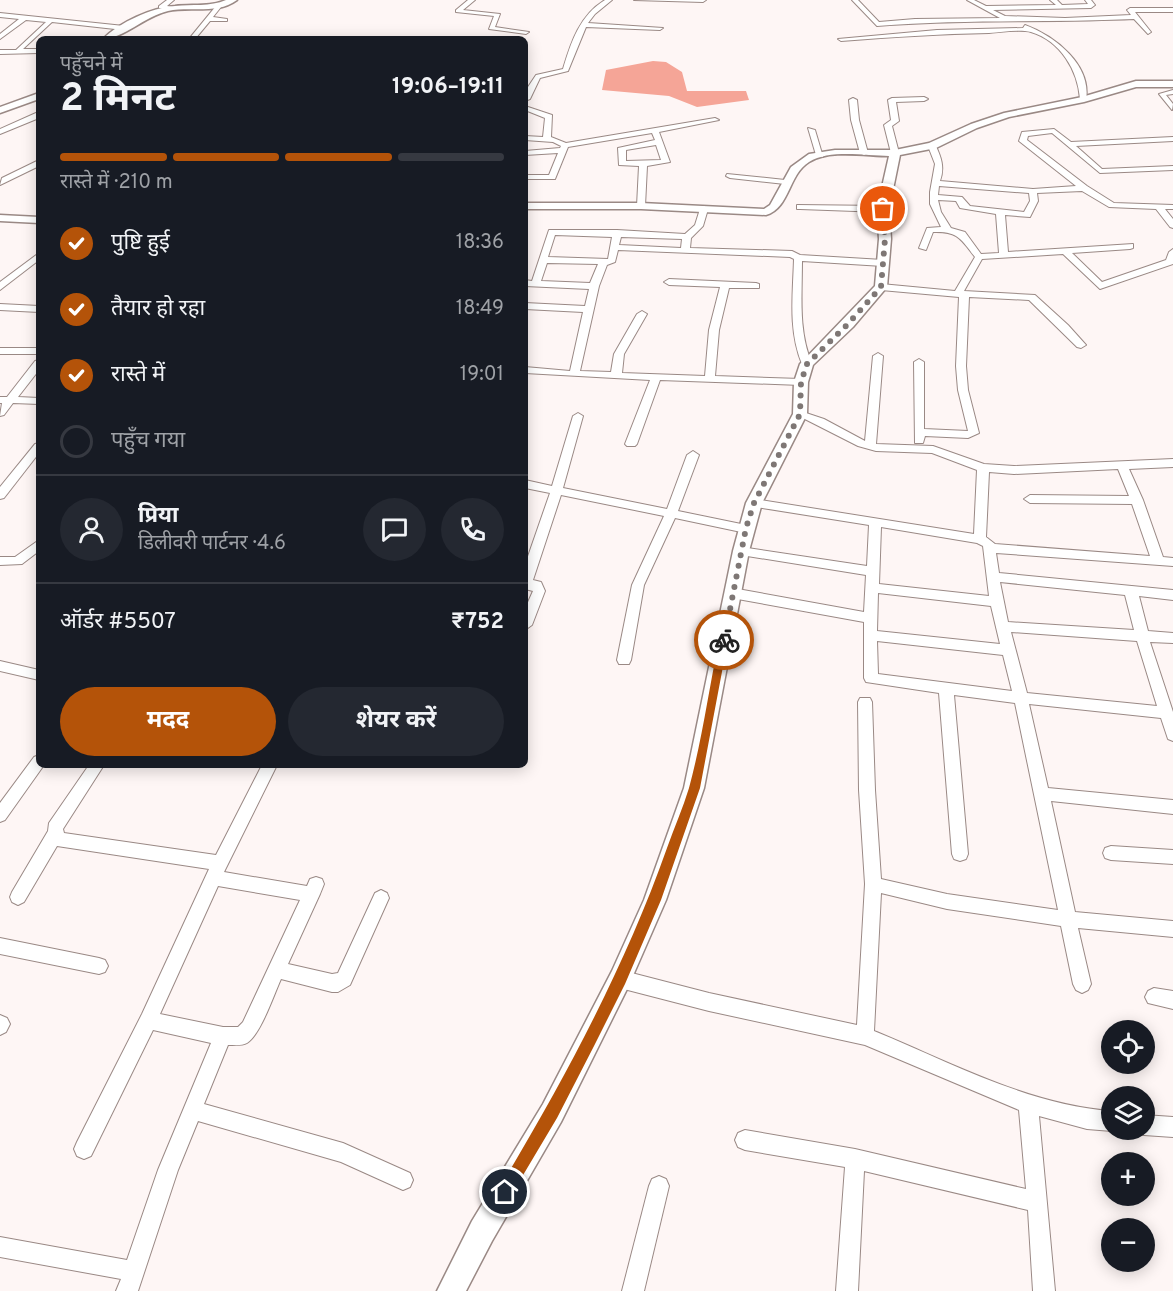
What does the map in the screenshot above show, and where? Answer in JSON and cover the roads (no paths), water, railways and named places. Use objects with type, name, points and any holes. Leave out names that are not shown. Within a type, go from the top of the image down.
[{"type":"street","points":[[194,36],[218,7],[233,0]]},
{"type":"street","points":[[456,20],[458,11],[472,0]]},
{"type":"street","points":[[528,92],[538,76],[566,70],[584,25],[596,9],[609,0]]},
{"type":"street","points":[[637,0],[703,0]]},
{"type":"street","points":[[855,0],[877,24],[924,20],[1136,17]]},
{"type":"street","points":[[969,0],[1054,43],[1070,57],[1083,83],[1084,99]]},
{"type":"street","points":[[1053,0],[1074,19]]},
{"type":"street","points":[[985,8],[1091,6],[1088,0]]},
{"type":"street","points":[[112,36],[171,4],[218,7]]},
{"type":"street","points":[[1148,32],[1130,10],[1173,10]]},
{"type":"street","points":[[458,11],[498,15],[491,28],[526,32]]},
{"type":"street","points":[[0,15],[124,28]]},
{"type":"street","points":[[0,37],[24,18]]},
{"type":"street","points":[[208,19],[225,20]]},
{"type":"street","points":[[18,51],[50,21]]},
{"type":"street","points":[[584,25],[660,28]]},
{"type":"street","points":[[841,39],[936,32],[1031,30]]},
{"type":"street","points":[[0,52],[36,51]]},
{"type":"street","points":[[528,206],[641,206],[735,212],[772,210],[785,182],[804,160],[820,155],[895,153],[933,146],[991,120],[1084,99],[1136,84],[1170,85]]},
{"type":"street","points":[[1170,85],[1162,94],[1172,108]]},
{"type":"street","points":[[0,110],[36,97]]},
{"type":"street","points":[[451,1291],[482,1231],[552,1113],[620,979],[663,880],[694,788],[732,593],[746,528],[754,503],[800,414],[801,382],[807,364],[848,324],[881,287],[885,239],[883,209],[895,153],[888,125],[895,121],[892,100],[924,99]]},
{"type":"street","points":[[853,100],[852,117],[858,129],[864,153]]},
{"type":"street","points":[[528,109],[549,117],[547,139]]},
{"type":"street","points":[[0,132],[36,116]]},
{"type":"street","points":[[528,153],[715,120]]},
{"type":"street","points":[[655,130],[666,162],[622,164],[621,150],[659,142]]},
{"type":"street","points":[[811,130],[820,155]]},
{"type":"street","points":[[1173,168],[1100,171],[1054,131],[1025,134],[1023,141],[1084,188],[1112,206],[1173,207]]},
{"type":"street","points":[[528,138],[559,140],[564,147]]},
{"type":"street","points":[[1069,144],[1173,139]]},
{"type":"street","points":[[933,146],[940,164],[934,197],[935,205],[946,229]]},
{"type":"street","points":[[528,177],[552,177],[564,147]]},
{"type":"street","points":[[0,183],[9,175],[26,172],[36,164]]},
{"type":"street","points":[[641,206],[643,164]]},
{"type":"street","points":[[730,176],[785,182]]},
{"type":"street","points":[[938,183],[1033,191],[1084,188]]},
{"type":"street","points":[[934,197],[959,198],[966,207],[1030,214],[1030,207],[1034,201],[1033,191]]},
{"type":"street","points":[[800,207],[883,209]]},
{"type":"street","points":[[1159,207],[1173,225]]},
{"type":"street","points":[[685,251],[687,237],[699,226],[704,209]]},
{"type":"street","points":[[1000,212],[1003,225],[1000,240],[1004,255]]},
{"type":"street","points":[[0,218],[36,220]]},
{"type":"street","points":[[923,248],[930,230],[946,229],[962,234],[979,257]]},
{"type":"street","points":[[536,283],[552,232],[687,237]]},
{"type":"street","points":[[544,260],[603,262],[612,260],[617,233]]},
{"type":"street","points":[[979,257],[1130,246]]},
{"type":"street","points":[[615,247],[792,254],[798,258],[883,263]]},
{"type":"street","points":[[1065,251],[1100,286],[1170,262],[1173,252]]},
{"type":"street","points":[[919,432],[968,435],[974,433],[963,390],[961,294],[979,257]]},
{"type":"street","points":[[0,287],[36,258]]},
{"type":"street","points":[[798,258],[799,346],[807,364]]},
{"type":"street","points":[[574,374],[588,309],[603,262]]},
{"type":"street","points":[[669,282],[756,286]]},
{"type":"street","points":[[528,283],[594,286]]},
{"type":"street","points":[[710,379],[714,330],[724,285]]},
{"type":"street","points":[[881,287],[1032,297],[1081,345]]},
{"type":"street","points":[[528,306],[588,309]]},
{"type":"street","points":[[0,307],[36,309]]},
{"type":"street","points":[[616,376],[618,357],[642,314]]},
{"type":"street","points":[[0,351],[36,351]]},
{"type":"street","points":[[870,446],[878,356]]},
{"type":"street","points":[[919,362],[919,449]]},
{"type":"street","points":[[0,413],[4,400],[36,366]]},
{"type":"street","points":[[528,370],[616,376],[801,382]]},
{"type":"street","points":[[631,444],[657,377]]},
{"type":"street","points":[[4,400],[36,401]]},
{"type":"street","points":[[800,414],[820,421],[862,444],[943,453],[983,468],[1014,470],[1121,464],[1173,464]]},
{"type":"street","points":[[528,575],[578,416]]},
{"type":"street","points":[[0,495],[36,452]]},
{"type":"street","points":[[624,660],[638,585],[671,513],[693,455]]},
{"type":"street","points":[[1121,464],[1137,500],[1158,560]]},
{"type":"street","points":[[983,468],[985,544],[996,602],[1021,698],[1082,984]]},
{"type":"street","points":[[528,485],[746,528]]},
{"type":"street","points":[[1030,499],[1137,500]]},
{"type":"street","points":[[754,503],[875,521],[985,544],[1173,562]]},
{"type":"street","points":[[875,521],[871,571],[871,678],[1021,698],[1166,713]]},
{"type":"street","points":[[0,573],[6,562],[25,557],[36,547]]},
{"type":"street","points":[[741,551],[871,571]]},
{"type":"street","points":[[993,577],[1173,595]]},
{"type":"street","points":[[528,584],[536,585],[539,591],[528,618]]},
{"type":"street","points":[[871,588],[996,602]]},
{"type":"street","points":[[1131,591],[1142,636],[1173,735]]},
{"type":"street","points":[[732,593],[870,618]]},
{"type":"street","points":[[1003,627],[1173,638]]},
{"type":"street","points":[[870,635],[1008,650]]},
{"type":"street","points":[[0,666],[36,674]]},
{"type":"street","points":[[946,688],[960,854]]},
{"type":"street","points":[[865,702],[867,790],[873,884],[865,1036]]},
{"type":"street","points":[[0,815],[36,765]]},
{"type":"street","points":[[18,897],[55,834],[55,828],[95,768]]},
{"type":"street","points":[[84,1149],[148,1020],[216,871],[268,768]]},
{"type":"street","points":[[1042,794],[1173,807]]},
{"type":"street","points":[[55,834],[58,838],[314,889],[249,1028],[242,1036],[223,1036],[148,1020]]},
{"type":"street","points":[[1111,853],[1173,857]]},
{"type":"street","points":[[873,884],[918,897],[957,904],[1173,929]]},
{"type":"street","points":[[276,969],[332,983],[338,983],[344,979],[381,898]]},
{"type":"street","points":[[0,946],[99,966]]},
{"type":"street","points":[[620,979],[709,1002],[865,1036],[1028,1104],[1087,1119],[1101,1120]]},
{"type":"street","points":[[1154,997],[1173,1000]]},
{"type":"street","points":[[0,1247],[130,1281],[191,1110],[223,1036]]},
{"type":"street","points":[[1028,1104],[1044,1291]]},
{"type":"street","points":[[191,1110],[343,1153],[403,1180]]},
{"type":"street","points":[[1155,1126],[1173,1127]]},
{"type":"street","points":[[744,1140],[855,1159],[1037,1202]]},
{"type":"street","points":[[848,1291],[855,1159]]},
{"type":"street","points":[[633,1291],[659,1186]]}]
